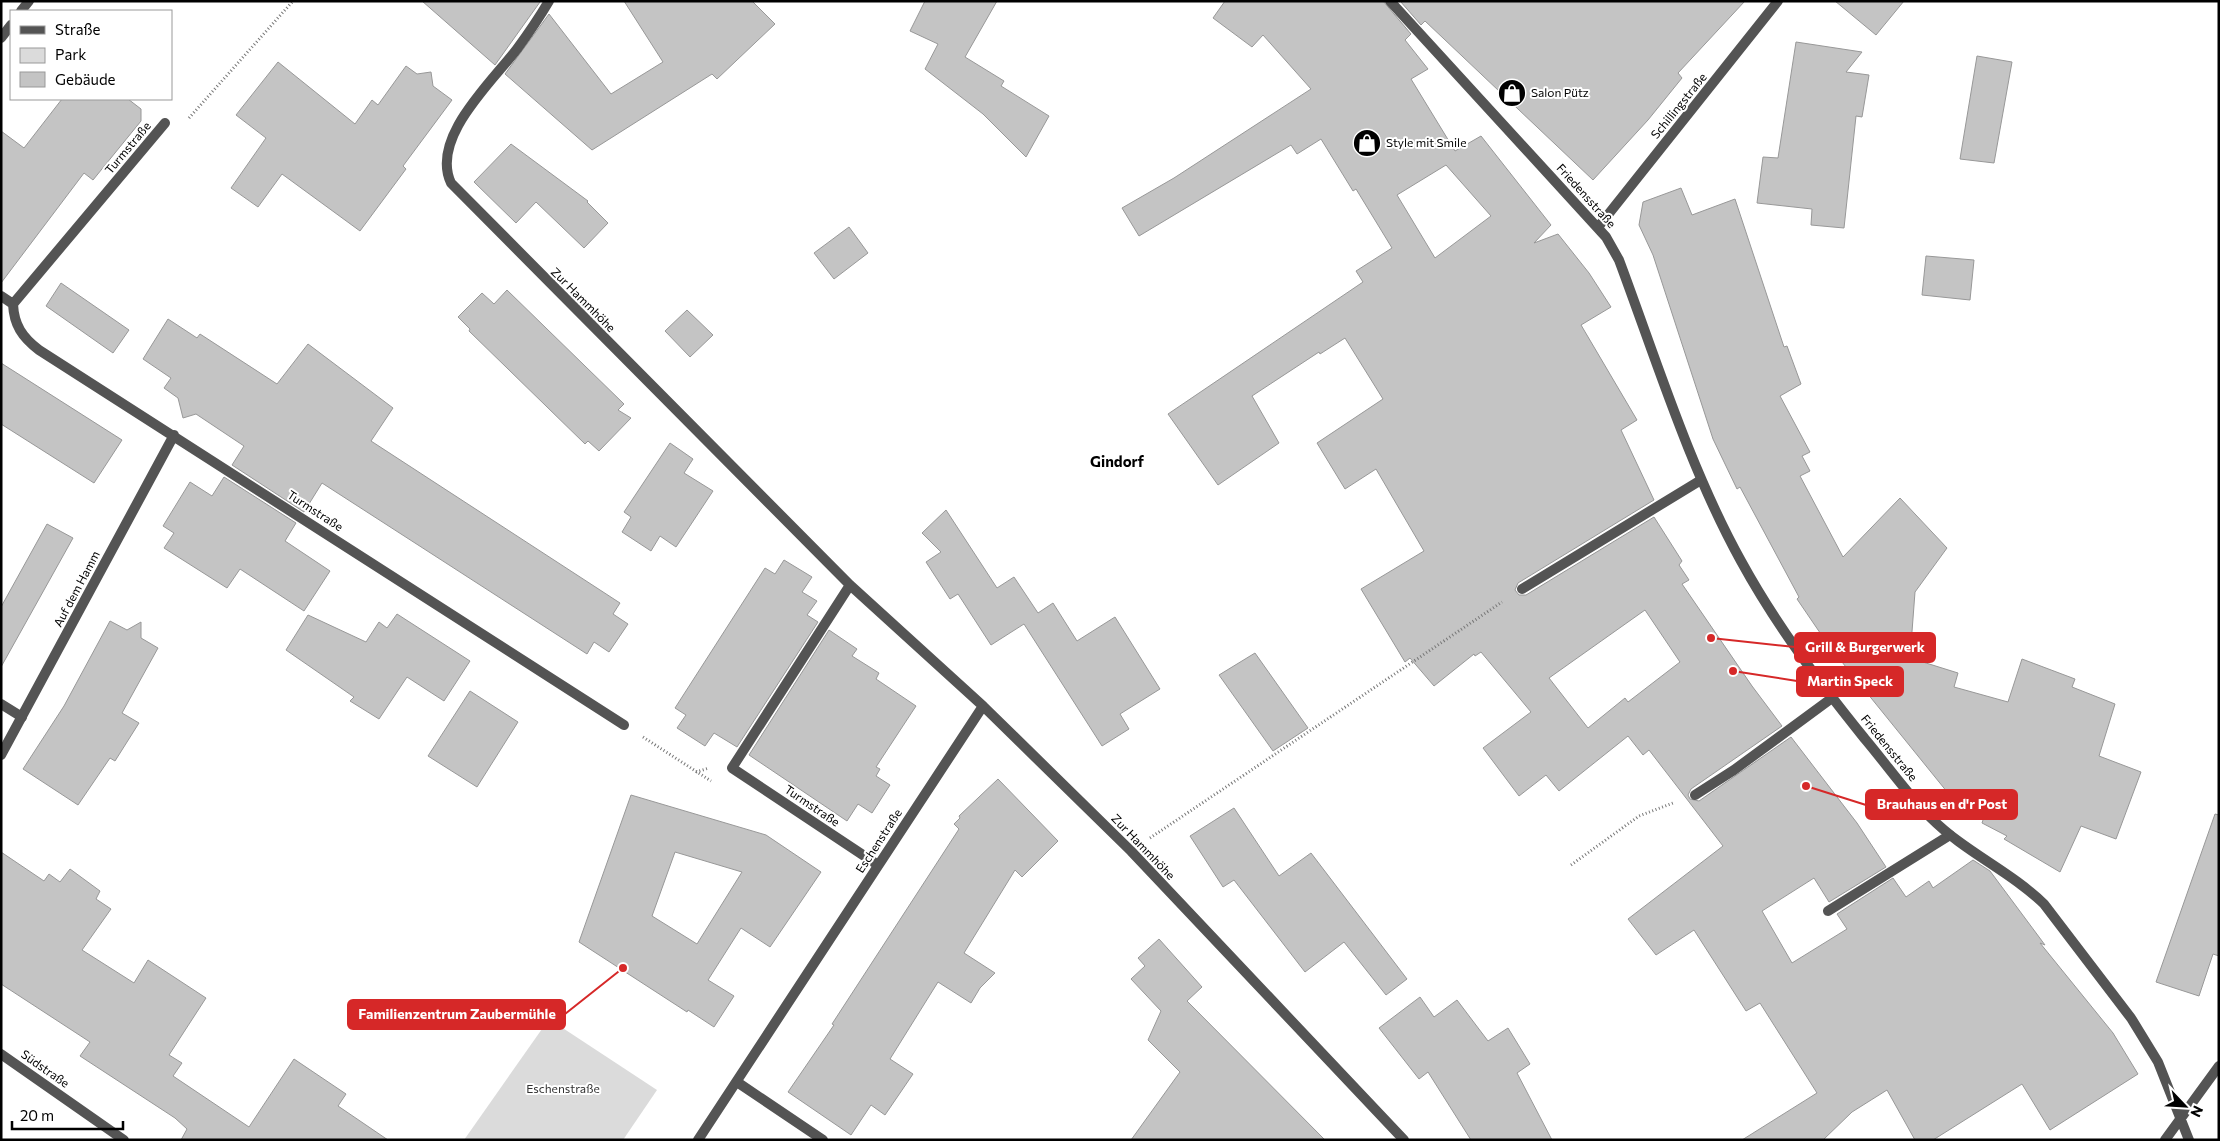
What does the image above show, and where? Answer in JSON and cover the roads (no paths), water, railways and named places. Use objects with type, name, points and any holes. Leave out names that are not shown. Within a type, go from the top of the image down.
[{"type":"street","name":"Zur Hammhöhe","points":[[549,1],[517,48],[457,127],[445,164],[451,183],[850,585],[983,706],[1131,851],[1404,1140]]},
{"type":"street","name":"Friedensstraße","points":[[1390,1],[1599,226],[1618,260],[1702,480],[1739,559],[1761,596],[1832,698],[1930,817],[1950,835],[2028,889],[2044,904],[2131,1018],[2158,1062],[2182,1118],[2189,1140]]},
{"type":"street","name":"Schillingstraße","points":[[1599,226],[1778,1]]},
{"type":"street","points":[[1,38],[10,26]]},
{"type":"street","name":"Turmstraße","points":[[165,123],[13,304],[18,328],[32,345],[624,725]]},
{"type":"street","points":[[1,296],[13,304]]},
{"type":"street","name":"Auf dem Hamm","points":[[1,755],[174,435]]},
{"type":"street","points":[[1522,589],[1702,480]]},
{"type":"street","name":"Turmstraße","points":[[850,585],[732,768],[878,865]]},
{"type":"street","points":[[1695,795],[1734,770],[1832,698]]},
{"type":"street","points":[[1,704],[22,717]]},
{"type":"street","name":"Eschenstraße","points":[[698,1140],[983,706]]},
{"type":"street","points":[[1828,911],[1950,835]]},
{"type":"street","name":"Südstraße","points":[[1,1054],[124,1140]]},
{"type":"street","points":[[2165,1140],[2218,1068]]},
{"type":"street","points":[[737,1082],[823,1140]]},
{"type":"place","name":"Salon Pütz","points":[[1512,93]]},
{"type":"place","name":"Style mit Smile","points":[[1367,143]]},
{"type":"place","name":"Grill & Burgerwerk","points":[[1711,638]]},
{"type":"place","name":"Martin Speck","points":[[1733,671]]},
{"type":"place","name":"Brauhaus en d'r Post","points":[[1806,786]]},
{"type":"place","name":"Familienzentrum Zaubermühle","points":[[623,968]]},
{"type":"district","name":"Gindorf","points":[[1117,462]]}]
